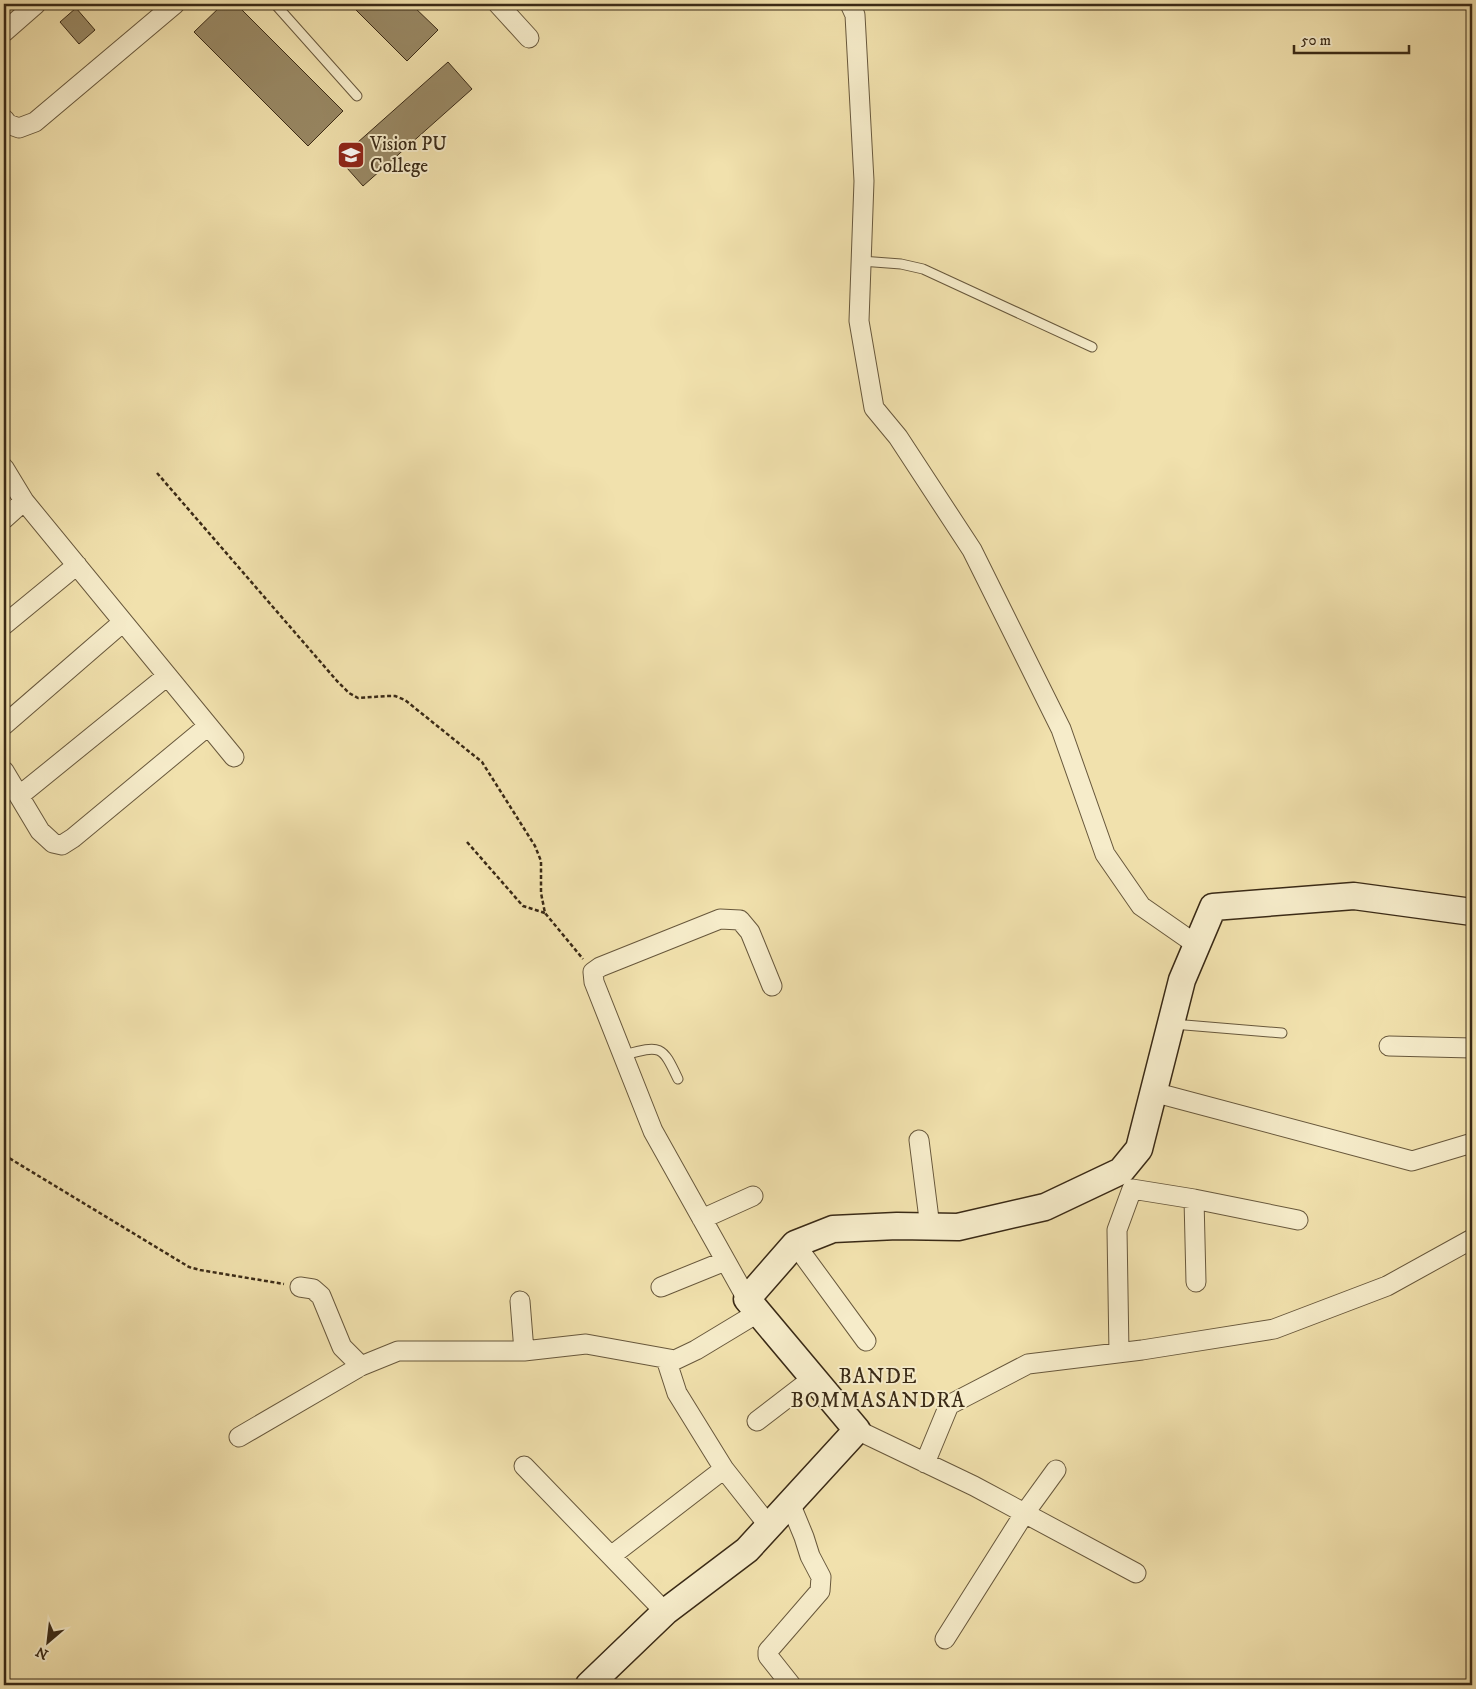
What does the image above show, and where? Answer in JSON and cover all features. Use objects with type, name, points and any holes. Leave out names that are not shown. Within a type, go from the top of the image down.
[{"type":"street","points":[[4,32],[36,4]]},
{"type":"street","points":[[4,119],[8,124],[19,128],[35,122],[175,4]]},
{"type":"street","points":[[498,4],[529,38]]},
{"type":"street","points":[[850,4],[855,15],[864,181],[859,321],[874,408],[898,438],[972,550],[1061,729],[1105,854],[1141,906],[1197,945]]},
{"type":"street","points":[[4,468],[24,501],[234,757]]},
{"type":"street","points":[[4,519],[24,501]]},
{"type":"street","points":[[4,625],[77,565]]},
{"type":"street","points":[[4,725],[123,622]]},
{"type":"street","points":[[19,796],[167,676]]},
{"type":"street","points":[[4,772],[40,830],[53,844],[62,845],[208,726]]},
{"type":"street","points":[[1118,1353],[1117,1230],[1127,1180],[1138,1149],[1182,980],[1212,907],[1354,896],[1472,912]]},
{"type":"street","points":[[772,986],[750,932],[740,920],[720,919],[600,967],[593,972],[594,982],[653,1131],[725,1261],[753,1306],[857,1430],[974,1486],[1136,1574]]},
{"type":"street","points":[[1389,1046],[1472,1048]]},
{"type":"street","points":[[1153,1092],[1412,1161],[1472,1142]]},
{"type":"street","points":[[919,1140],[930,1227]]},
{"type":"street","points":[[239,1437],[361,1366],[398,1351],[524,1350],[586,1344],[675,1360],[696,1350],[753,1306],[795,1244],[833,1229],[897,1226],[958,1227],[1045,1207],[1127,1180],[1194,1199],[1298,1220]]},
{"type":"street","points":[[702,1219],[753,1196]]},
{"type":"street","points":[[1194,1199],[1196,1282]]},
{"type":"street","points":[[925,1463],[949,1405],[1028,1364],[1118,1353],[1274,1329],[1387,1286],[1472,1240]]},
{"type":"street","points":[[795,1244],[866,1341]]},
{"type":"street","points":[[661,1287],[725,1261]]},
{"type":"street","points":[[300,1287],[313,1289],[321,1296],[342,1347],[361,1366]]},
{"type":"street","points":[[520,1301],[524,1350]]},
{"type":"street","points":[[666,1359],[677,1393],[724,1468],[769,1526]]},
{"type":"street","points":[[757,1421],[813,1378]]},
{"type":"street","points":[[589,1685],[665,1612],[746,1550],[857,1430]]},
{"type":"street","points":[[524,1466],[665,1612]]},
{"type":"street","points":[[611,1556],[724,1468]]},
{"type":"street","points":[[945,1639],[1024,1514],[1056,1470]]},
{"type":"street","points":[[790,1503],[810,1556],[821,1577],[822,1584],[820,1591],[768,1651],[768,1656],[791,1685]]},
{"type":"lane","points":[[275,4],[357,96]]},
{"type":"lane","points":[[861,261],[901,264],[922,269],[1092,347]]},
{"type":"lane","points":[[1171,1024],[1282,1033]]},
{"type":"lane","points":[[624,1055],[648,1048],[660,1050],[667,1056],[678,1079]]},
{"type":"path","points":[[157,472],[337,681],[350,693],[358,698],[394,696],[404,700],[482,762],[535,846],[541,861],[541,893],[545,914],[593,972]]},
{"type":"path","points":[[467,842],[523,906],[545,914]]},
{"type":"path","points":[[4,1155],[189,1266],[200,1270],[300,1287]]},
{"type":"building","points":[[223,4],[236,4],[343,111],[308,146],[194,32]]},
{"type":"building","points":[[350,4],[411,4],[438,30],[407,61]]},
{"type":"building","points":[[76,8],[95,30],[79,44],[60,22]]},
{"type":"building","points":[[448,62],[472,89],[363,186],[339,159]]},
{"type":"place","name":"Vision PU College","points":[[351,155]]},
{"type":"district","name":"BANDE BOMMASANDRA","points":[[878,1389]]}]
